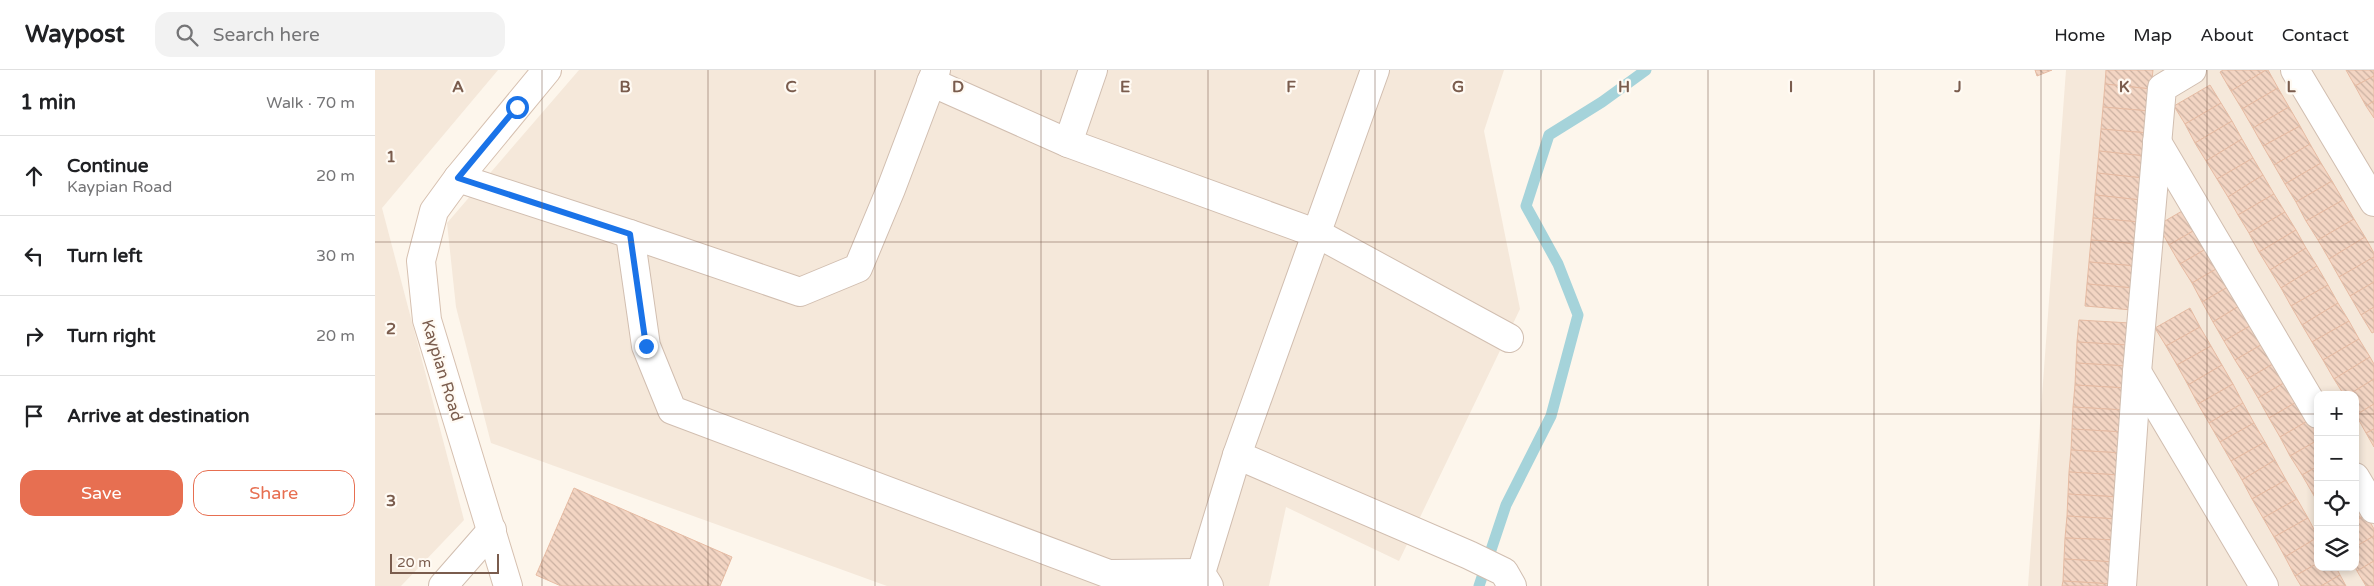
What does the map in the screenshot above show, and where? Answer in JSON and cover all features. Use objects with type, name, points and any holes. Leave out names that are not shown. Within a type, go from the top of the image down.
[{"type":"street","name":"Kaypian Road","points":[[509,586],[427,320],[421,261],[433,211],[547,70]]},
{"type":"street","points":[[1068,144],[1093,70]]},
{"type":"street","points":[[630,234],[646,346],[673,410],[1109,574],[1205,579],[1237,455],[1318,234],[1375,70]]},
{"type":"street","points":[[2122,586],[2137,372],[2162,88],[2191,70]]},
{"type":"street","points":[[2295,70],[2374,202]]},
{"type":"street","points":[[458,178],[800,292],[858,268],[891,190],[934,76],[1068,144],[1318,234],[1509,338]]},
{"type":"street","points":[[2157,142],[2314,407]]},
{"type":"street","points":[[2137,372],[2264,586]]},
{"type":"street","points":[[1237,455],[1469,554],[1508,579]]},
{"type":"street","points":[[2357,481],[2374,509]]},
{"type":"street","points":[[443,586],[492,530]]},
{"type":"shaded area","points":[[375,70],[498,70],[382,208],[464,520],[401,586],[375,586]]},
{"type":"shaded area","points":[[579,70],[1504,70],[1484,131],[1520,309],[1399,561],[1286,507],[1269,586],[887,586],[491,443],[456,307],[447,223]]},
{"type":"shaded area","points":[[2066,70],[2374,70],[2374,586],[2028,586]]},
{"type":"building","points":[[2035,70],[2052,70],[2037,76]]},
{"type":"building","points":[[2106,70],[2153,70],[2151,89],[2105,84]]},
{"type":"building","points":[[2223,70],[2266,70],[2231,91],[2220,72]]},
{"type":"building","points":[[2268,70],[2278,88],[2242,109],[2231,91]]},
{"type":"building","points":[[2346,70],[2374,70],[2374,76],[2355,86]]},
{"type":"building","points":[[2374,76],[2374,101],[2366,106],[2355,86]]},
{"type":"building","points":[[2105,84],[2151,89],[2149,111],[2103,107]]},
{"type":"building","points":[[2210,85],[2221,103],[2185,124],[2174,106]]},
{"type":"building","points":[[2278,88],[2289,107],[2253,128],[2242,109]]},
{"type":"building","points":[[2374,101],[2374,118],[2366,106]]},
{"type":"building","points":[[2221,103],[2232,121],[2195,143],[2185,124]]},
{"type":"building","points":[[2103,107],[2149,111],[2148,133],[2101,129]]},
{"type":"building","points":[[2289,107],[2300,126],[2263,146],[2253,128]]},
{"type":"building","points":[[2232,121],[2242,139],[2206,161],[2195,143]]},
{"type":"building","points":[[2300,126],[2310,144],[2274,165],[2263,146]]},
{"type":"building","points":[[2101,129],[2148,133],[2145,156],[2099,151]]},
{"type":"building","points":[[2242,139],[2253,158],[2217,179],[2206,161]]},
{"type":"building","points":[[2310,144],[2321,163],[2285,184],[2274,165]]},
{"type":"building","points":[[2099,151],[2145,156],[2143,178],[2097,173]]},
{"type":"building","points":[[2253,158],[2263,175],[2228,197],[2217,179]]},
{"type":"building","points":[[2321,163],[2332,181],[2296,202],[2285,184]]},
{"type":"building","points":[[2097,173],[2143,178],[2141,200],[2095,195]]},
{"type":"building","points":[[2263,175],[2274,194],[2238,215],[2228,197]]},
{"type":"building","points":[[2332,181],[2343,200],[2306,221],[2296,202]]},
{"type":"building","points":[[2274,194],[2285,212],[2249,233],[2238,215]]},
{"type":"building","points":[[2095,195],[2141,200],[2140,222],[2093,218]]},
{"type":"building","points":[[2343,200],[2354,219],[2318,240],[2306,221]]},
{"type":"building","points":[[2189,207],[2200,227],[2169,245],[2158,225]]},
{"type":"building","points":[[2285,212],[2296,230],[2259,252],[2249,233]]},
{"type":"building","points":[[2093,218],[2140,222],[2138,244],[2091,240]]},
{"type":"building","points":[[2354,219],[2365,237],[2329,259],[2318,240]]},
{"type":"building","points":[[2200,227],[2211,246],[2180,264],[2169,245]]},
{"type":"building","points":[[2296,230],[2306,248],[2270,270],[2259,252]]},
{"type":"building","points":[[2365,237],[2374,253],[2374,257],[2339,277],[2329,259]]},
{"type":"building","points":[[2091,240],[2138,244],[2136,266],[2089,262]]},
{"type":"building","points":[[2211,246],[2223,265],[2192,283],[2180,264]]},
{"type":"building","points":[[2306,248],[2317,266],[2281,288],[2270,270]]},
{"type":"building","points":[[2374,257],[2374,282],[2350,296],[2339,277]]},
{"type":"building","points":[[2089,262],[2136,266],[2134,288],[2087,284]]},
{"type":"building","points":[[2223,265],[2233,284],[2202,302],[2192,283]]},
{"type":"building","points":[[2317,266],[2328,285],[2291,306],[2281,288]]},
{"type":"building","points":[[2374,282],[2374,307],[2361,315],[2350,296]]},
{"type":"building","points":[[2087,284],[2134,288],[2132,310],[2085,306]]},
{"type":"building","points":[[2233,284],[2244,303],[2213,322],[2202,302]]},
{"type":"building","points":[[2328,285],[2338,303],[2302,325],[2291,306]]},
{"type":"building","points":[[2244,303],[2255,323],[2224,341],[2213,322]]},
{"type":"building","points":[[2338,303],[2349,321],[2312,342],[2302,325]]},
{"type":"building","points":[[2374,307],[2374,332],[2372,333],[2361,315]]},
{"type":"building","points":[[2190,308],[2200,327],[2166,346],[2155,328]]},
{"type":"building","points":[[2079,320],[2130,323],[2128,345],[2077,342]]},
{"type":"building","points":[[2349,321],[2359,339],[2323,360],[2312,342]]},
{"type":"building","points":[[2255,323],[2266,342],[2235,360],[2224,341]]},
{"type":"building","points":[[2200,327],[2211,346],[2177,365],[2166,346]]},
{"type":"building","points":[[2359,339],[2370,357],[2334,379],[2323,360]]},
{"type":"building","points":[[2077,342],[2128,345],[2127,366],[2076,363]]},
{"type":"building","points":[[2266,342],[2278,361],[2247,379],[2235,360]]},
{"type":"building","points":[[2211,346],[2222,365],[2188,385],[2177,365]]},
{"type":"building","points":[[2370,357],[2374,364],[2374,379],[2354,391],[2342,391],[2334,379]]},
{"type":"building","points":[[2278,361],[2289,380],[2258,398],[2247,379]]},
{"type":"building","points":[[2076,363],[2127,366],[2126,388],[2075,385]]},
{"type":"building","points":[[2222,365],[2233,384],[2198,404],[2188,385]]},
{"type":"building","points":[[2374,379],[2374,404],[2359,413],[2359,391],[2354,391]]},
{"type":"building","points":[[2289,380],[2300,400],[2269,418],[2258,398]]},
{"type":"building","points":[[2233,384],[2243,403],[2209,423],[2198,404]]},
{"type":"building","points":[[2075,385],[2126,388],[2124,410],[2073,407]]},
{"type":"building","points":[[2300,400],[2311,419],[2280,437],[2269,418]]},
{"type":"building","points":[[2243,403],[2254,423],[2220,442],[2209,423]]},
{"type":"building","points":[[2374,404],[2374,429],[2366,433],[2359,420],[2359,413]]},
{"type":"building","points":[[2073,407],[2124,410],[2123,432],[2072,429]]},
{"type":"building","points":[[2311,419],[2314,424],[2314,442],[2290,456],[2280,437]]},
{"type":"building","points":[[2254,423],[2265,442],[2231,461],[2220,442]]},
{"type":"building","points":[[2072,429],[2123,432],[2122,453],[2071,450]]},
{"type":"building","points":[[2374,429],[2374,447],[2366,433]]},
{"type":"building","points":[[2265,442],[2275,460],[2242,480],[2231,461]]},
{"type":"building","points":[[2314,442],[2314,468],[2302,475],[2290,456]]},
{"type":"building","points":[[2071,450],[2122,453],[2120,475],[2069,472]]},
{"type":"building","points":[[2275,460],[2286,480],[2252,499],[2242,480]]},
{"type":"building","points":[[2314,468],[2314,494],[2313,494],[2302,475]]},
{"type":"building","points":[[2069,472],[2120,475],[2119,497],[2068,494]]},
{"type":"building","points":[[2286,480],[2297,499],[2263,518],[2252,499]]},
{"type":"building","points":[[574,488],[732,557],[720,586],[561,586],[536,575]]},
{"type":"building","points":[[2068,494],[2119,497],[2117,519],[2067,516]]},
{"type":"building","points":[[2297,499],[2308,518],[2274,537],[2263,518]]},
{"type":"building","points":[[2359,503],[2366,515],[2359,519]]},
{"type":"building","points":[[2366,515],[2374,529],[2374,536],[2359,545],[2359,526],[2359,519]]},
{"type":"building","points":[[2067,516],[2117,519],[2116,540],[2065,538]]},
{"type":"building","points":[[2308,518],[2314,529],[2314,539],[2285,557],[2274,537]]},
{"type":"building","points":[[2374,536],[2374,561],[2359,570],[2359,545]]},
{"type":"building","points":[[2065,538],[2116,540],[2115,562],[2064,559]]},
{"type":"building","points":[[2314,539],[2314,565],[2295,576],[2285,557]]},
{"type":"building","points":[[2064,559],[2115,562],[2113,584],[2063,581]]},
{"type":"building","points":[[2374,561],[2374,586],[2366,586],[2357,571]]},
{"type":"building","points":[[2314,565],[2314,571],[2338,571],[2340,575],[2321,586],[2301,586],[2295,576]]},
{"type":"building","points":[[2340,575],[2346,586],[2321,586]]},
{"type":"building","points":[[2063,581],[2113,584],[2113,586],[2062,586]]},
{"type":"waterway","points":[[1479,586],[1506,505],[1551,416],[1578,315],[1558,264],[1526,206],[1549,135],[1602,102],[1646,70]]},
{"type":"route","points":[[517,107],[458,178],[630,234],[646,346]]}]
